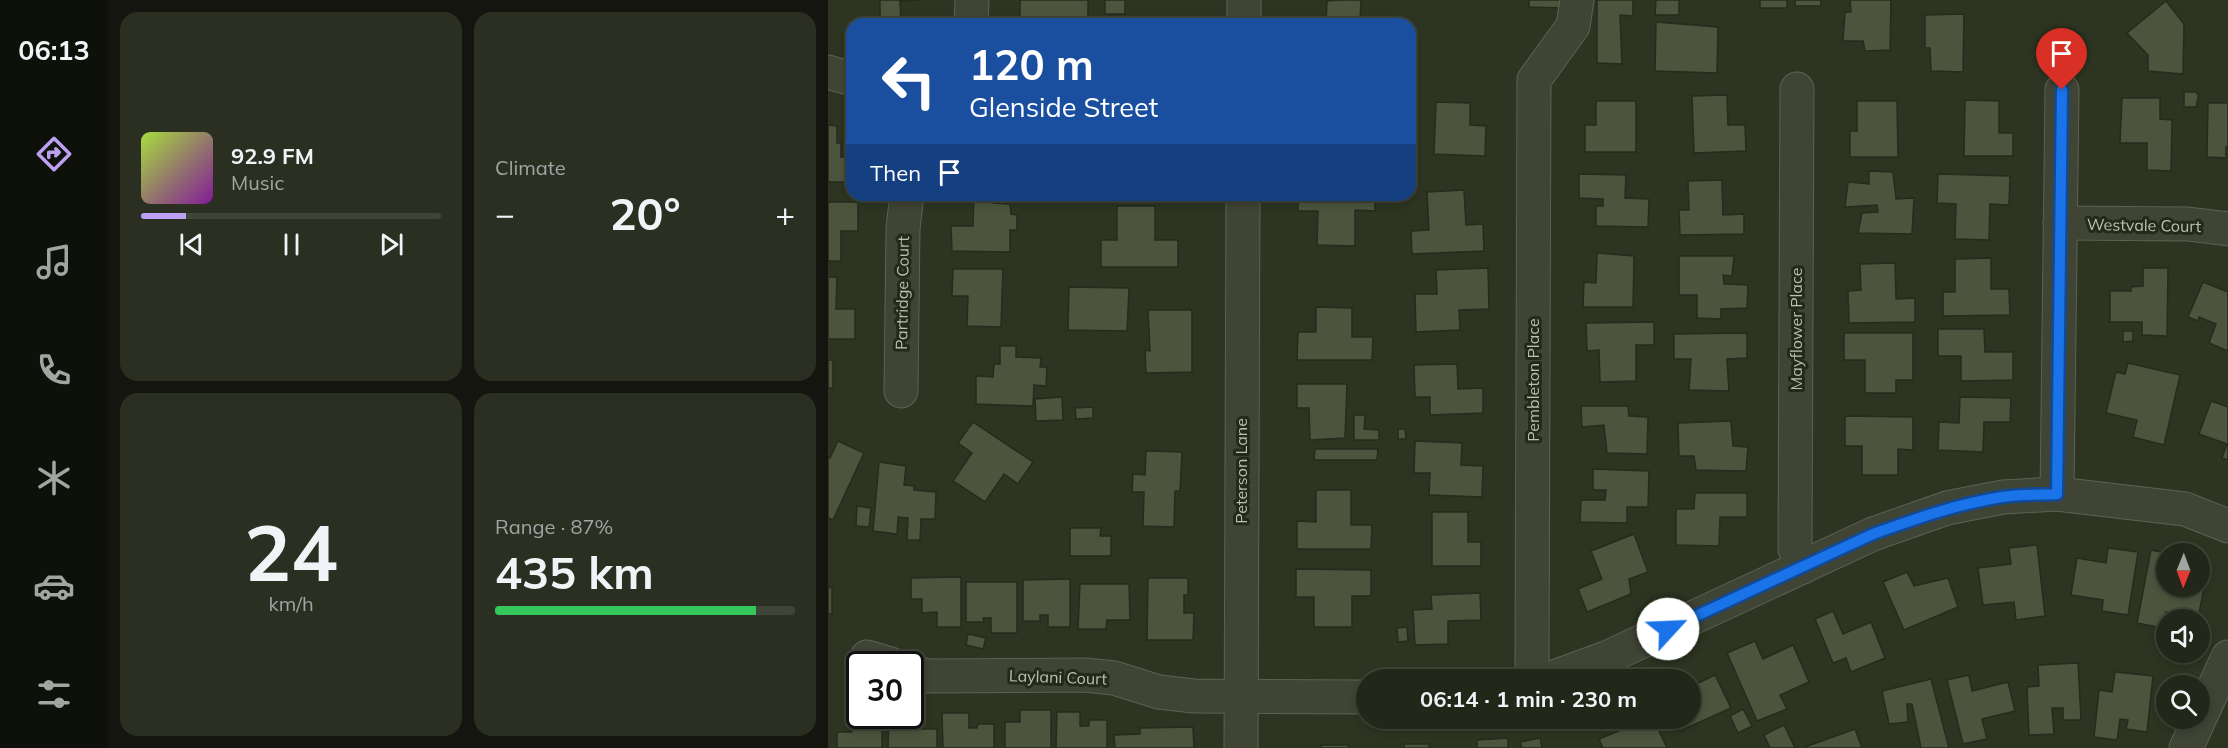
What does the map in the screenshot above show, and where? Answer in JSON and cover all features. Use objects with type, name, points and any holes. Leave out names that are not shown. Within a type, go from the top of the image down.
[{"type":"street","points":[[971,18],[972,0]]},
{"type":"street","points":[[1244,0],[1244,18]]},
{"type":"street","name":"Pembleton Place","points":[[1534,669],[1534,80],[1574,26],[1577,0]]},
{"type":"street","points":[[828,72],[846,76]]},
{"type":"street","name":"Mayflower Place","points":[[1797,89],[1795,549],[1803,567]]},
{"type":"street","points":[[2057,494],[2062,90]]},
{"type":"street","name":"Partridge Court","points":[[901,391],[903,228],[906,201]]},
{"type":"street","name":"Peterson Lane","points":[[1241,748],[1243,201]]},
{"type":"street","name":"Westvale Court","points":[[2060,223],[2188,224],[2228,229]]},
{"type":"street","points":[[1576,669],[1606,658],[1873,534],[1947,508],[2003,497],[2057,494],[2185,509],[2228,526]]},
{"type":"street","points":[[2186,748],[2228,657]]},
{"type":"street","name":"Laylani Court","points":[[924,675],[1085,675],[1114,678],[1159,692],[1194,696],[1356,697]]},
{"type":"building","points":[[880,0],[922,0],[900,1],[901,18],[880,18]]},
{"type":"building","points":[[1020,0],[1088,0],[1088,18],[1020,18]]},
{"type":"building","points":[[1105,0],[1125,0],[1125,14],[1105,14]]},
{"type":"building","points":[[1361,0],[1360,18],[1326,18],[1327,1]]},
{"type":"building","points":[[1529,0],[1563,0],[1563,8],[1529,7]]},
{"type":"building","points":[[1597,0],[1633,0],[1633,16],[1620,15],[1622,64],[1597,63]]},
{"type":"building","points":[[1656,0],[1679,0],[1679,15],[1655,15]]},
{"type":"building","points":[[1760,0],[1787,0],[1787,8],[1760,8]]},
{"type":"building","points":[[1795,0],[1821,0],[1821,6],[1795,6]]},
{"type":"building","points":[[1850,0],[1891,0],[1890,50],[1865,51],[1863,41],[1843,41],[1845,12],[1851,12]]},
{"type":"building","points":[[2166,1],[2184,24],[2183,74],[2148,71],[2148,55],[2127,33]]},
{"type":"building","points":[[1964,14],[1963,72],[1931,71],[1930,48],[1925,48],[1925,15]]},
{"type":"building","points":[[1656,22],[1718,27],[1717,73],[1655,71]]},
{"type":"building","points":[[2184,92],[2199,94],[2196,107],[2184,107]]},
{"type":"building","points":[[1727,95],[1728,125],[1745,125],[1746,151],[1694,153],[1692,96]]},
{"type":"building","points":[[2122,98],[2160,98],[2160,119],[2172,120],[2171,171],[2147,170],[2147,143],[2120,143]]},
{"type":"building","points":[[1965,100],[1999,101],[1999,133],[2013,133],[2013,156],[1964,156]]},
{"type":"building","points":[[1596,101],[1636,101],[1636,152],[1585,152],[1585,125],[1596,125]]},
{"type":"building","points":[[1857,101],[1897,101],[1898,157],[1850,157],[1850,131],[1857,131]]},
{"type":"building","points":[[1436,102],[1470,103],[1470,125],[1486,126],[1485,156],[1434,154]]},
{"type":"building","points":[[2208,103],[2228,103],[2226,158],[2207,157]]},
{"type":"building","points":[[828,125],[837,126],[837,143],[841,143],[841,157],[846,157],[846,182],[828,182]]},
{"type":"building","points":[[1869,171],[1893,172],[1896,199],[1914,198],[1912,234],[1858,233],[1862,213],[1878,212],[1877,205],[1845,207],[1848,182],[1869,184]]},
{"type":"building","points":[[1579,174],[1626,175],[1625,198],[1649,199],[1648,227],[1596,226],[1596,206],[1603,206],[1603,199],[1579,198]]},
{"type":"building","points":[[1938,174],[2010,176],[2009,205],[1990,204],[1989,240],[1955,239],[1956,204],[1937,203]]},
{"type":"building","points":[[1722,180],[1723,215],[1744,214],[1744,234],[1680,235],[1679,210],[1689,210],[1688,181]]},
{"type":"building","points":[[1464,190],[1466,225],[1483,224],[1484,251],[1412,254],[1411,231],[1429,230],[1427,192]]},
{"type":"building","points":[[974,201],[1010,204],[1011,214],[1017,215],[1017,230],[1010,230],[1010,252],[952,251],[951,226],[973,226]]},
{"type":"building","points":[[1298,201],[1375,201],[1375,211],[1355,210],[1355,246],[1317,245],[1318,211],[1298,211]]},
{"type":"building","points":[[828,202],[858,202],[858,231],[841,231],[841,261],[828,261]]},
{"type":"building","points":[[1117,206],[1155,206],[1155,240],[1178,240],[1178,267],[1101,267],[1101,240],[1117,240]]},
{"type":"building","points":[[1597,253],[1634,256],[1633,307],[1583,307],[1584,282],[1596,283]]},
{"type":"building","points":[[1679,256],[1734,256],[1732,276],[1723,275],[1724,284],[1748,285],[1747,308],[1721,309],[1721,319],[1697,318],[1697,295],[1679,295]]},
{"type":"building","points":[[1991,258],[1991,289],[2009,289],[2010,315],[1943,316],[1943,292],[1955,292],[1955,259]]},
{"type":"building","points":[[1895,263],[1896,299],[1915,298],[1915,322],[1849,323],[1848,291],[1861,290],[1860,264]]},
{"type":"building","points":[[1488,268],[1489,309],[1459,310],[1460,330],[1416,332],[1415,294],[1437,294],[1436,270]]},
{"type":"building","points":[[2143,268],[2168,268],[2167,336],[2142,335],[2142,322],[2110,322],[2110,291],[2131,291],[2131,287],[2143,286]]},
{"type":"building","points":[[953,269],[1003,269],[1001,327],[967,326],[968,296],[952,296]]},
{"type":"building","points":[[828,277],[837,277],[836,309],[855,309],[855,339],[828,339]]},
{"type":"building","points":[[2203,282],[2228,292],[2228,351],[2209,343],[2216,324],[2199,317],[2198,321],[2188,317]]},
{"type":"building","points":[[1069,287],[1129,288],[1127,331],[1068,330]]},
{"type":"building","points":[[1316,307],[1352,308],[1352,337],[1373,337],[1372,360],[1297,360],[1298,332],[1316,332]]},
{"type":"building","points":[[1148,310],[1192,310],[1192,372],[1146,373],[1145,350],[1150,351]]},
{"type":"building","points":[[1654,322],[1654,345],[1636,345],[1636,381],[1600,382],[1599,350],[1587,351],[1586,323]]},
{"type":"building","points":[[1938,329],[1984,329],[1985,352],[2013,352],[2013,380],[1961,381],[1961,356],[1938,356]]},
{"type":"building","points":[[2123,331],[2133,331],[2133,341],[2123,342]]},
{"type":"building","points":[[1747,333],[1747,358],[1727,359],[1729,391],[1689,390],[1691,359],[1674,359],[1674,334]]},
{"type":"building","points":[[1844,333],[1913,333],[1913,380],[1896,380],[1896,393],[1865,393],[1865,360],[1844,360]]},
{"type":"building","points":[[1000,346],[1016,346],[1016,357],[1041,358],[1040,367],[1047,367],[1046,386],[1034,385],[1033,406],[976,404],[976,376],[993,377],[994,364],[1000,364]]},
{"type":"building","points":[[828,360],[833,360],[833,388],[828,388]]},
{"type":"building","points":[[2128,363],[2180,375],[2164,445],[2133,437],[2137,420],[2106,413],[2116,372],[2125,374]]},
{"type":"building","points":[[1457,364],[1458,389],[1483,388],[1483,413],[1430,415],[1430,397],[1415,397],[1414,365]]},
{"type":"building","points":[[1297,384],[1347,384],[1345,438],[1310,440],[1309,408],[1297,408]]},
{"type":"building","points":[[1062,397],[1063,420],[1036,421],[1035,399]]},
{"type":"building","points":[[1960,397],[2011,398],[2010,422],[1984,422],[1983,452],[1938,450],[1939,422],[1959,423]]},
{"type":"building","points":[[2211,401],[2228,407],[2228,460],[2222,458],[2227,444],[2199,434]]},
{"type":"building","points":[[1581,406],[1628,406],[1629,416],[1648,417],[1647,454],[1607,453],[1604,425],[1582,427]]},
{"type":"building","points":[[1093,407],[1093,418],[1076,419],[1075,408]]},
{"type":"building","points":[[1354,415],[1365,415],[1364,429],[1379,430],[1379,440],[1354,440]]},
{"type":"building","points":[[1845,416],[1913,417],[1913,450],[1898,449],[1898,475],[1862,475],[1862,446],[1845,446]]},
{"type":"building","points":[[1731,421],[1733,446],[1748,447],[1746,471],[1696,470],[1694,456],[1679,456],[1678,423]]},
{"type":"building","points":[[973,422],[1033,462],[1018,484],[1004,474],[985,502],[953,481],[972,453],[958,443]]},
{"type":"building","points":[[1398,429],[1405,429],[1406,439],[1398,439]]},
{"type":"building","points":[[838,441],[864,453],[833,520],[828,518],[828,457],[830,458]]},
{"type":"building","points":[[1415,441],[1462,443],[1461,465],[1483,466],[1482,497],[1429,495],[1430,473],[1414,473]]},
{"type":"building","points":[[1315,449],[1378,449],[1377,460],[1314,460]]},
{"type":"building","points":[[1146,451],[1182,452],[1180,491],[1175,491],[1174,527],[1143,526],[1144,492],[1132,492],[1133,474],[1145,475]]},
{"type":"building","points":[[879,462],[906,466],[904,485],[914,486],[914,490],[936,492],[935,519],[921,519],[920,540],[907,540],[908,518],[898,517],[897,534],[873,531]]},
{"type":"building","points":[[1593,469],[1649,471],[1648,507],[1627,507],[1627,523],[1580,522],[1581,500],[1605,500],[1606,490],[1593,490]]},
{"type":"building","points":[[1316,490],[1351,490],[1351,525],[1372,525],[1371,549],[1297,549],[1297,521],[1316,522]]},
{"type":"building","points":[[1695,493],[1747,493],[1747,517],[1720,517],[1719,546],[1676,545],[1676,509],[1694,509]]},
{"type":"building","points":[[857,506],[871,508],[869,527],[856,526]]},
{"type":"building","points":[[1432,512],[1468,512],[1468,542],[1481,542],[1481,566],[1432,566]]},
{"type":"building","points":[[1070,528],[1101,528],[1100,536],[1111,536],[1111,556],[1070,556]]},
{"type":"building","points":[[1634,534],[1648,572],[1629,579],[1631,594],[1587,612],[1578,589],[1602,579],[1591,551]]},
{"type":"building","points":[[2037,545],[2045,616],[2016,620],[2014,602],[1983,605],[1978,568],[2011,564],[2009,548]]},
{"type":"building","points":[[2108,548],[2138,552],[2128,615],[2102,611],[2103,600],[2071,595],[2077,558],[2106,563]]},
{"type":"building","points":[[2151,550],[2156,551],[2156,597],[2202,597],[2200,609],[2156,609],[2156,627],[2137,623]]},
{"type":"building","points":[[1296,569],[1371,570],[1371,596],[1352,596],[1352,627],[1314,627],[1314,597],[1296,597]]},
{"type":"building","points":[[1907,572],[1914,586],[1948,578],[1958,607],[1904,630],[1883,582]]},
{"type":"building","points":[[961,577],[961,627],[937,627],[937,612],[922,613],[922,599],[911,599],[911,578]]},
{"type":"building","points":[[1148,578],[1188,578],[1188,595],[1184,595],[1184,613],[1194,613],[1193,640],[1147,640]]},
{"type":"building","points":[[1070,579],[1070,627],[1048,627],[1048,615],[1040,615],[1040,621],[1023,621],[1023,580]]},
{"type":"building","points":[[966,582],[1017,582],[1017,633],[991,633],[991,618],[983,618],[984,622],[966,622]]},
{"type":"building","points":[[1080,584],[1129,584],[1130,620],[1107,620],[1106,629],[1078,629]]},
{"type":"building","points":[[828,587],[832,588],[832,614],[828,614]]},
{"type":"building","points":[[1480,593],[1481,620],[1448,621],[1448,644],[1415,645],[1413,610],[1432,609],[1431,595]]},
{"type":"building","points":[[1833,611],[1843,634],[1871,622],[1885,658],[1851,672],[1846,658],[1833,663],[1815,619]]},
{"type":"building","points":[[1407,627],[1408,641],[1398,642],[1397,628]]},
{"type":"building","points":[[968,634],[986,638],[983,649],[966,645]]},
{"type":"building","points":[[1755,641],[1763,659],[1793,645],[1809,682],[1780,695],[1787,709],[1757,721],[1727,653]]},
{"type":"building","points":[[2078,663],[2081,720],[2063,720],[2063,708],[2052,708],[2054,734],[2029,735],[2027,687],[2039,686],[2038,665]]},
{"type":"building","points":[[2115,672],[2153,676],[2147,732],[2126,729],[2128,720],[2120,719],[2117,740],[2094,737],[2099,690],[2112,692]]},
{"type":"building","points":[[1715,675],[1731,708],[1701,722],[1701,682]]},
{"type":"building","points":[[1969,675],[1972,691],[2008,682],[2015,711],[1982,719],[1987,739],[1963,744],[1947,680]]},
{"type":"building","points":[[1931,679],[1949,748],[1921,748],[1912,704],[1907,704],[1908,722],[1889,724],[1882,691]]},
{"type":"building","points":[[1743,709],[1752,726],[1738,733],[1730,716]]},
{"type":"building","points":[[1020,710],[1051,710],[1051,748],[1005,748],[1005,722],[1020,722]]},
{"type":"building","points":[[1057,712],[1080,712],[1080,726],[1089,726],[1089,720],[1107,720],[1107,748],[1056,748]]},
{"type":"building","points":[[942,713],[969,713],[969,728],[977,728],[978,724],[994,724],[994,748],[943,748]]},
{"type":"building","points":[[1784,725],[1795,748],[1770,748],[1764,735]]},
{"type":"building","points":[[1193,727],[1194,748],[1115,748],[1114,735],[1140,734],[1140,728]]},
{"type":"building","points":[[851,729],[882,729],[882,748],[837,748],[837,732],[852,732]]},
{"type":"building","points":[[889,729],[937,729],[937,748],[888,748]]},
{"type":"building","points":[[1623,729],[1658,729],[1667,748],[1603,748],[1599,739]]},
{"type":"building","points":[[1855,729],[1862,748],[1805,748],[1805,747]]},
{"type":"building","points":[[1508,738],[1508,748],[1477,748],[1477,740]]},
{"type":"building","points":[[1540,738],[1542,748],[1522,748],[1520,742]]},
{"type":"building","points":[[1404,744],[1429,744],[1429,748],[1404,748]]},
{"type":"building","points":[[1321,745],[1349,745],[1348,748],[1321,748]]},
{"type":"route","points":[[1668,629],[1873,534],[1947,508],[2003,497],[2057,494],[2062,90]]}]
